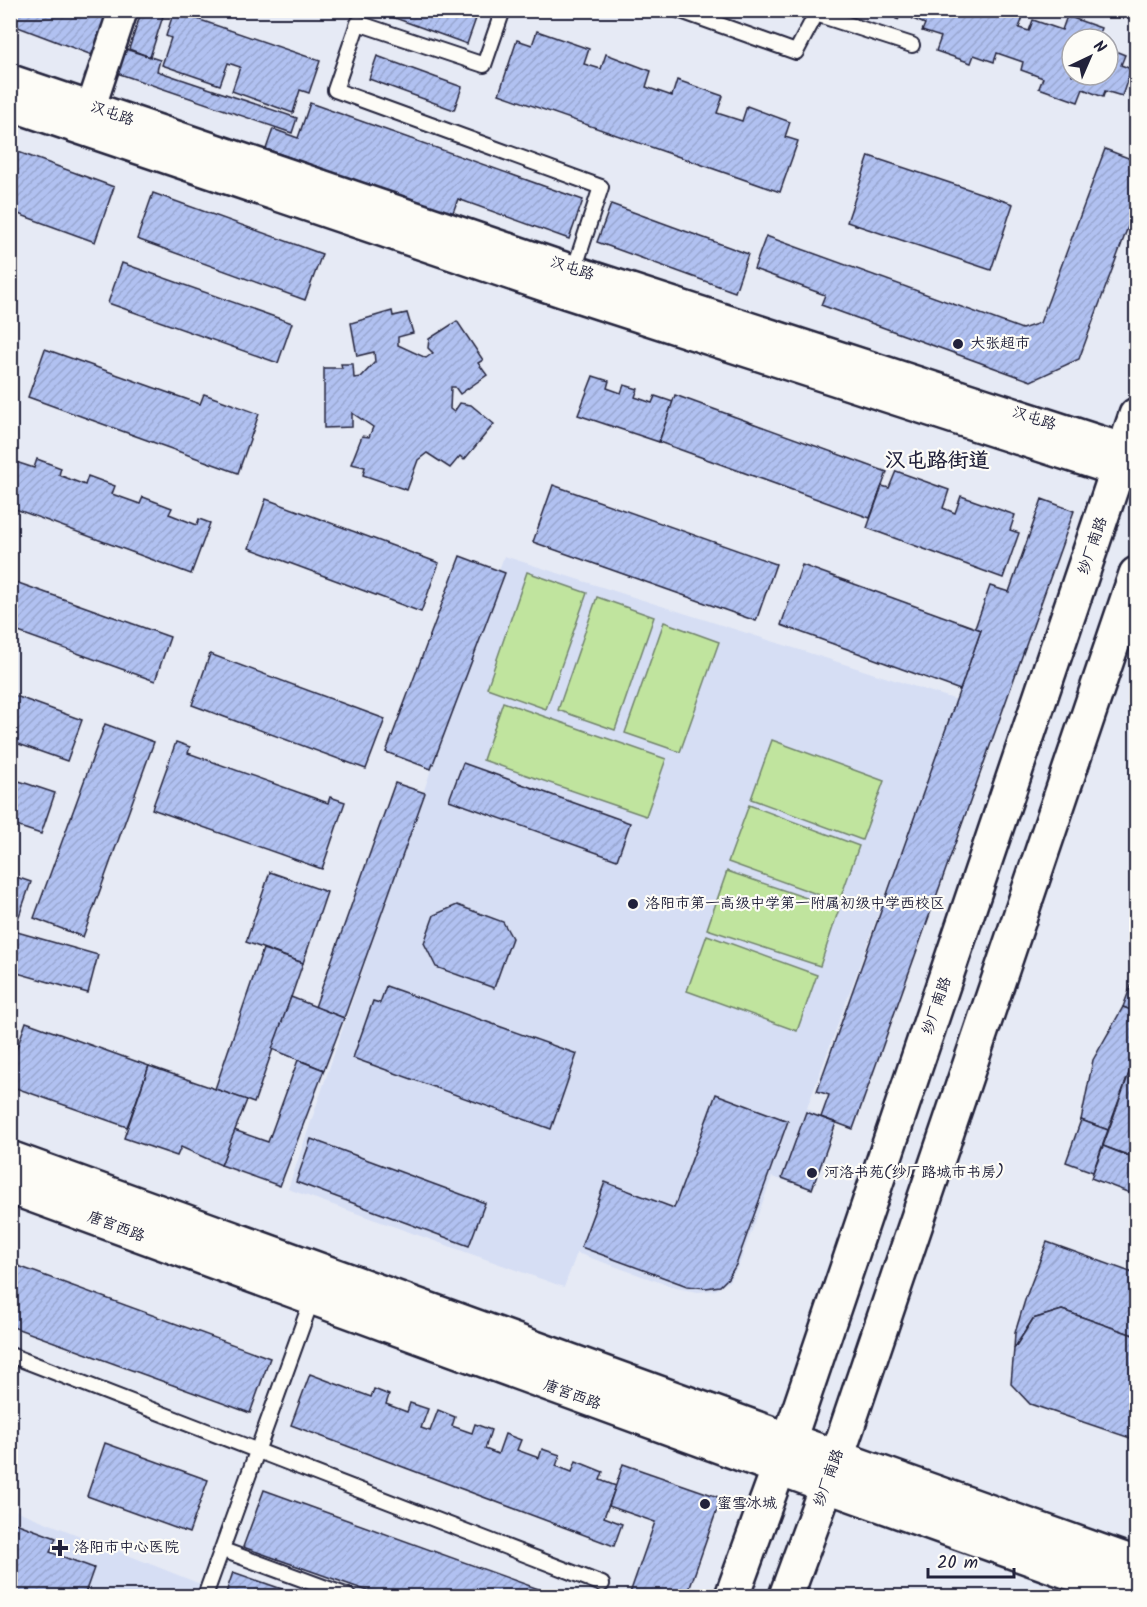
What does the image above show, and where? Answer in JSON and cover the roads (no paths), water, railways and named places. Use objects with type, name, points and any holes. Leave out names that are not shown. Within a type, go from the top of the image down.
[{"type":"main road","name":"纱厂南路","points":[[732,1596],[784,1455],[1129,463],[1137,415]]},
{"type":"main road","name":"纱厂南路","points":[[786,1596],[831,1471],[1137,574]]},
{"type":"main road","name":"唐宫西路","points":[[10,1158],[316,1286]]},
{"type":"main road","name":"唐宫西路","points":[[10,1187],[316,1286],[831,1471],[1137,1564]]},
{"type":"main road","name":"唐宫西路","points":[[831,1471],[1137,1596]]},
{"type":"street","points":[[92,107],[123,10]]},
{"type":"street","name":"汉屯路","points":[[10,79],[573,270],[1129,463]]},
{"type":"street","name":"汉屯路","points":[[10,106],[577,298],[1129,463]]},
{"type":"lane","points":[[503,10],[484,65],[358,23],[335,90],[601,186],[573,270]]},
{"type":"lane","points":[[678,10],[796,52],[816,14],[912,45]]},
{"type":"lane","points":[[205,1596],[316,1286]]},
{"type":"lane","points":[[10,1355],[602,1584]]},
{"type":"lane","points":[[223,1550],[348,1596]]},
{"type":"place","name":"大张超市","points":[[958,344]]},
{"type":"place","name":"洛阳市第一高级中学第一附属初级中学西校区","points":[[633,904]]},
{"type":"place","name":"河洛书苑(纱厂路城市书房)","points":[[812,1173]]},
{"type":"place","name":"蜜雪冰城","points":[[705,1504]]},
{"type":"place","name":"洛阳市中心医院","points":[[60,1548]]},
{"type":"district","name":"汉屯路街道","points":[[937,461]]}]
